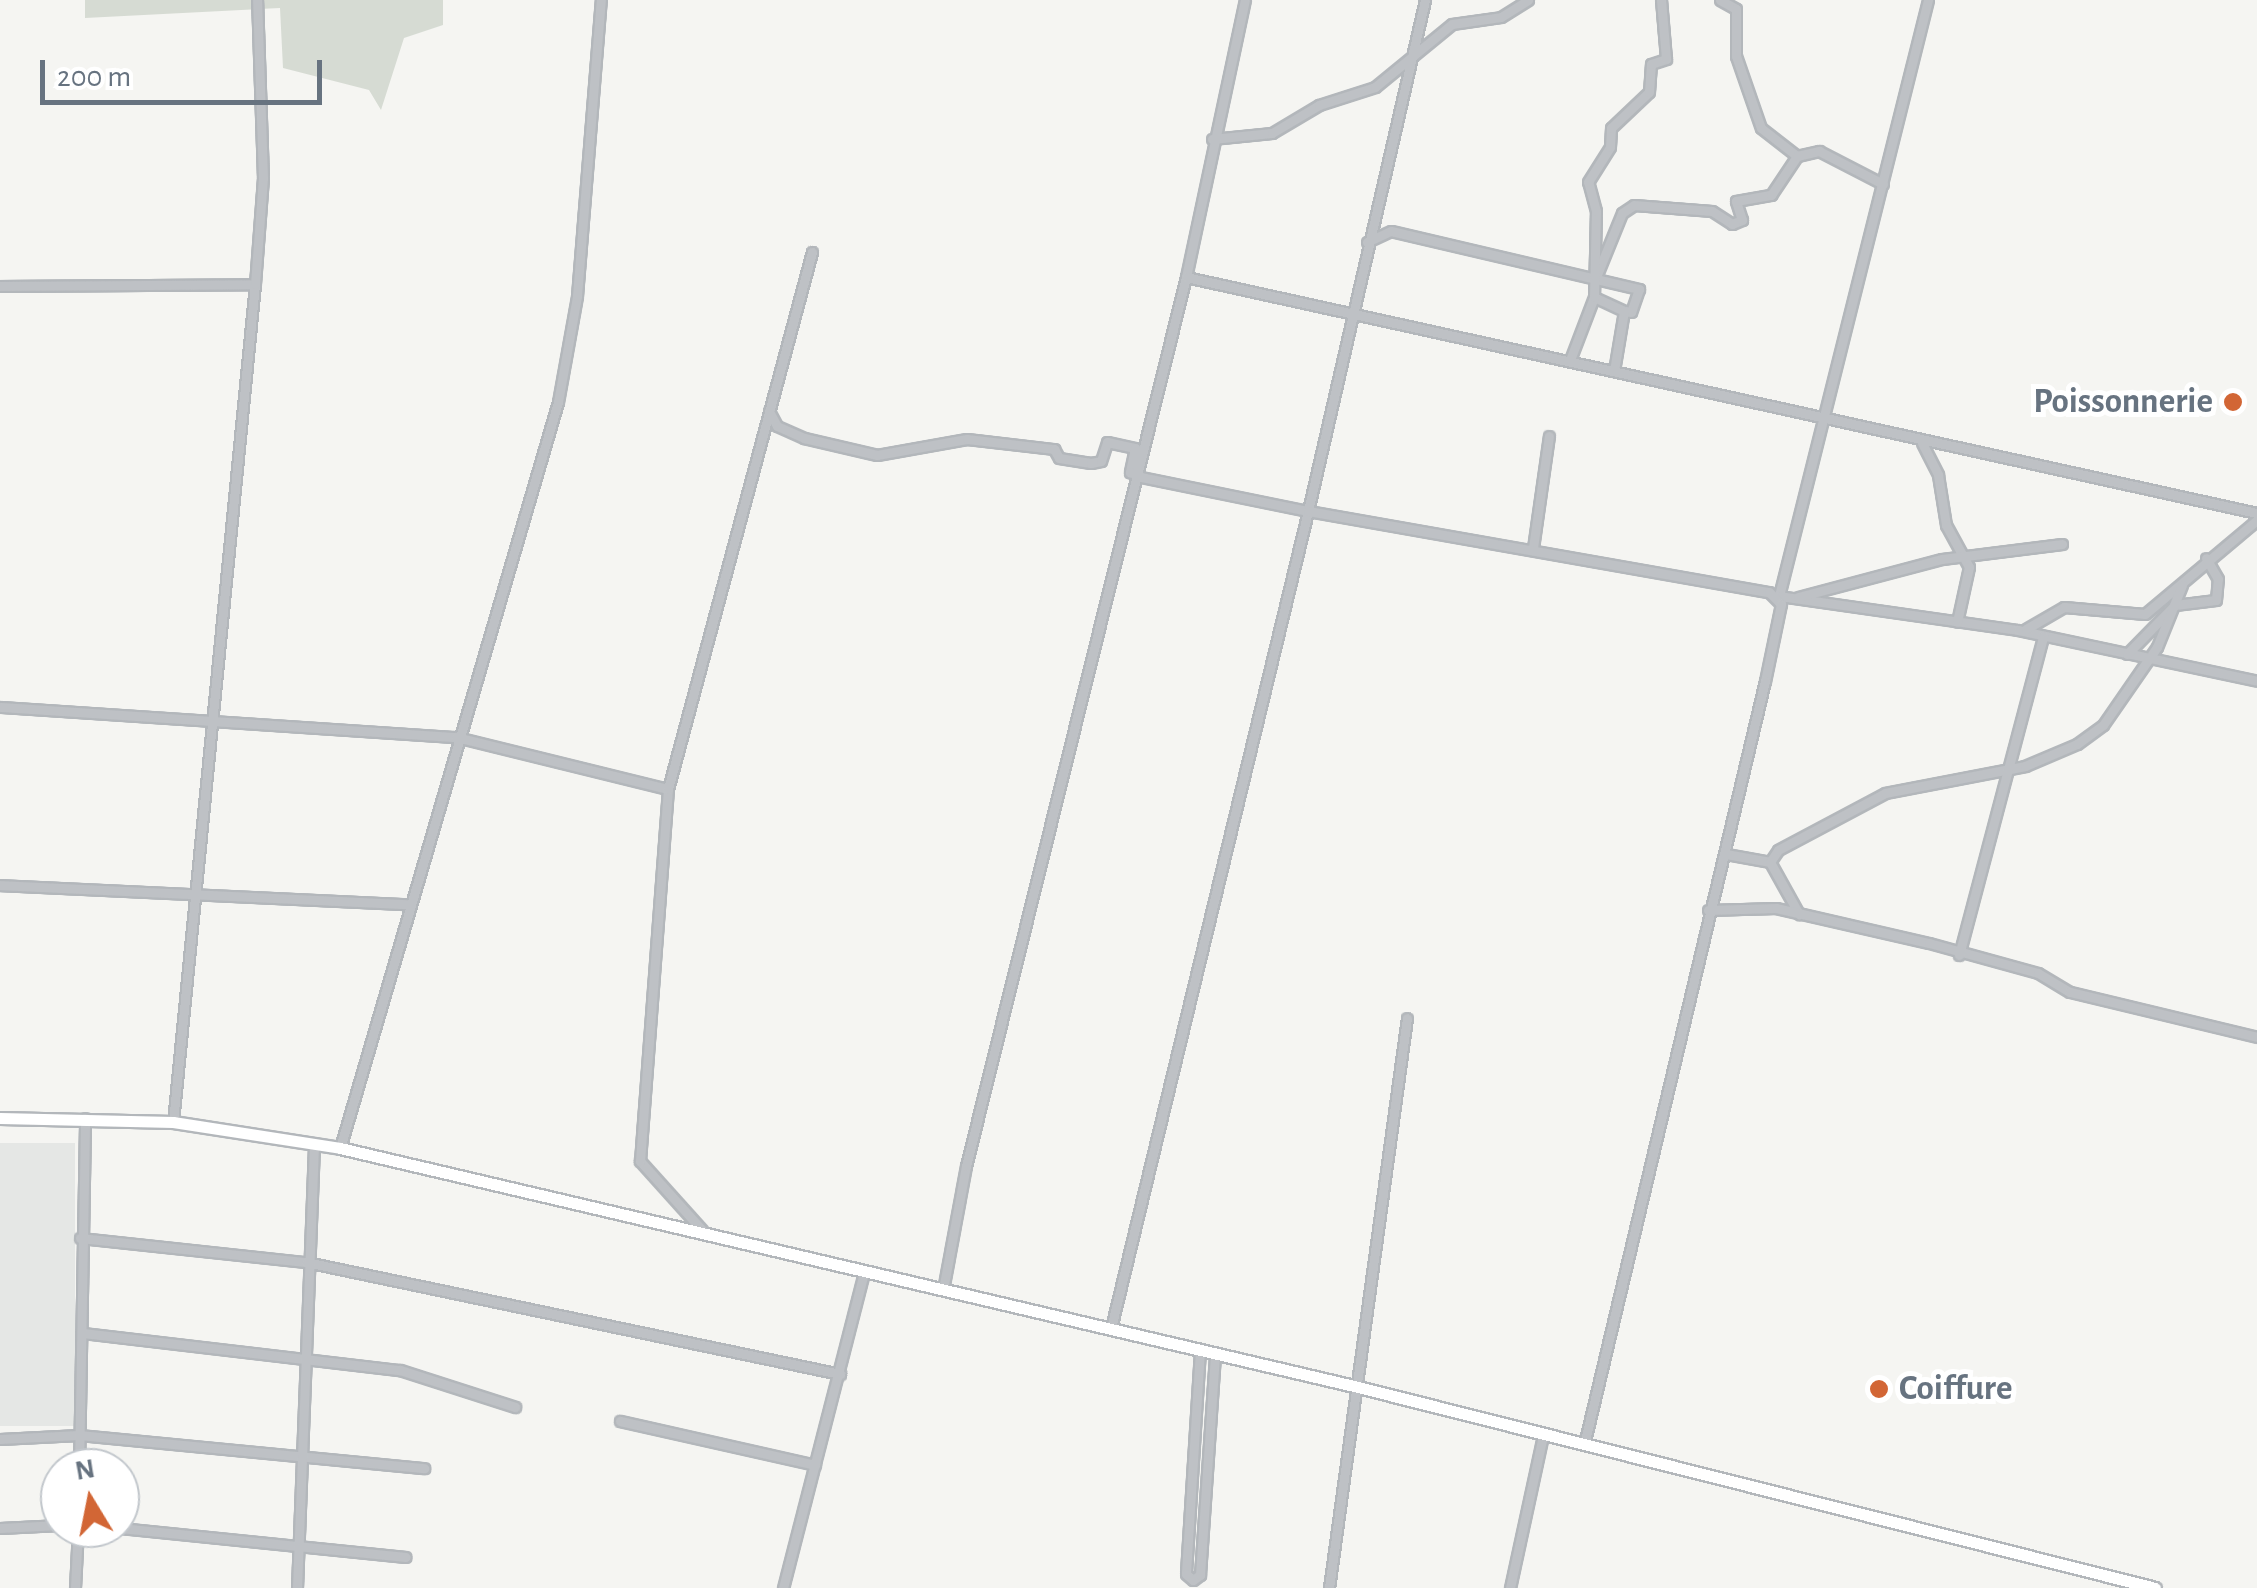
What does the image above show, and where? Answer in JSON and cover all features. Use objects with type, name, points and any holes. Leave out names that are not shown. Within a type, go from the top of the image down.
[{"type":"street","points":[[173,1122],[216,718],[263,178],[257,0]]},
{"type":"street","points":[[340,1148],[456,737],[558,402],[577,296],[601,0]]},
{"type":"street","points":[[943,1290],[966,1166],[1141,477],[1245,0]]},
{"type":"street","points":[[1111,1328],[1308,511],[1359,316],[1367,242],[1425,0]]},
{"type":"street","points":[[1212,138],[1272,133],[1409,66],[1452,24],[1501,17],[1528,0]]},
{"type":"street","points":[[1570,360],[1594,297],[1596,278],[1588,182],[1610,147],[1610,128],[1648,92],[1651,64],[1666,58],[1661,0]]},
{"type":"street","points":[[1720,0],[1736,9],[1736,56],[1761,128],[1796,156],[1836,156],[1883,184]]},
{"type":"street","points":[[1584,1445],[1708,910],[1726,854],[1779,596],[1809,500],[1822,418],[1928,0]]},
{"type":"street","points":[[1596,278],[1622,214],[1634,206],[1712,210],[1732,224],[1742,220],[1736,201],[1772,195],[1796,156]]},
{"type":"street","points":[[1367,242],[1392,231],[1640,290],[1631,312],[1594,297]]},
{"type":"street","points":[[702,1230],[640,1160],[668,789],[812,252]]},
{"type":"street","points":[[1186,277],[2257,516]]},
{"type":"street","points":[[0,286],[255,284]]},
{"type":"street","points":[[1614,371],[1624,312]]},
{"type":"street","points":[[769,410],[777,426],[804,438],[877,455],[967,439],[1054,449],[1059,458],[1091,462],[1102,461],[1106,442],[1135,448],[1130,472],[1141,477],[1779,596],[2018,630],[2257,681]]},
{"type":"street","points":[[1533,548],[1549,436]]},
{"type":"street","points":[[1922,443],[1960,557],[1969,572],[1957,622]]},
{"type":"street","points":[[2018,630],[2042,626],[2064,607],[2145,614],[2257,516]]},
{"type":"street","points":[[1796,598],[1960,557],[2062,544]]},
{"type":"street","points":[[2127,654],[2167,612],[2216,600],[2218,579],[2206,558]]},
{"type":"street","points":[[1770,862],[1778,850],[1885,793],[2048,758],[2103,725],[2148,658],[2182,584]]},
{"type":"street","points":[[1959,956],[2043,636]]},
{"type":"street","points":[[0,707],[216,718],[456,737],[668,789]]},
{"type":"street","points":[[1726,854],[1770,862],[1800,914]]},
{"type":"street","points":[[0,885],[408,904]]},
{"type":"street","points":[[1708,910],[1800,914],[2257,1037]]},
{"type":"street","points":[[1329,1588],[1406,1018]]},
{"type":"street","points":[[0,1118],[173,1122],[314,1142],[1354,1386],[2156,1588]]},
{"type":"street","points":[[79,1448],[85,1118]]},
{"type":"street","points":[[297,1588],[298,1456],[314,1142]]},
{"type":"street","points":[[80,1238],[306,1262],[840,1374]]},
{"type":"street","points":[[783,1588],[864,1272]]},
{"type":"street","points":[[82,1333],[400,1370],[515,1407]]},
{"type":"street","points":[[1200,1350],[1186,1574],[1193,1580],[1200,1575],[1214,1354]]},
{"type":"street","points":[[620,1421],[815,1465]]},
{"type":"street","points":[[0,1438],[79,1435],[424,1468]]},
{"type":"street","points":[[1510,1588],[1543,1435]]},
{"type":"street","points":[[0,1528],[40,1526]]},
{"type":"street","points":[[140,1530],[298,1542],[406,1558]]},
{"type":"street","points":[[75,1588],[77,1548]]},
{"type":"shaded area","points":[[85,0],[443,0],[443,25],[404,38],[381,110],[369,90],[283,68],[280,8],[85,18]]},
{"type":"shaded area","points":[[0,1143],[75,1143],[75,1426],[0,1426]]},
{"type":"place","name":"Poissonnerie","points":[[2233,402]]},
{"type":"place","name":"Coiffure","points":[[1879,1389]]}]
